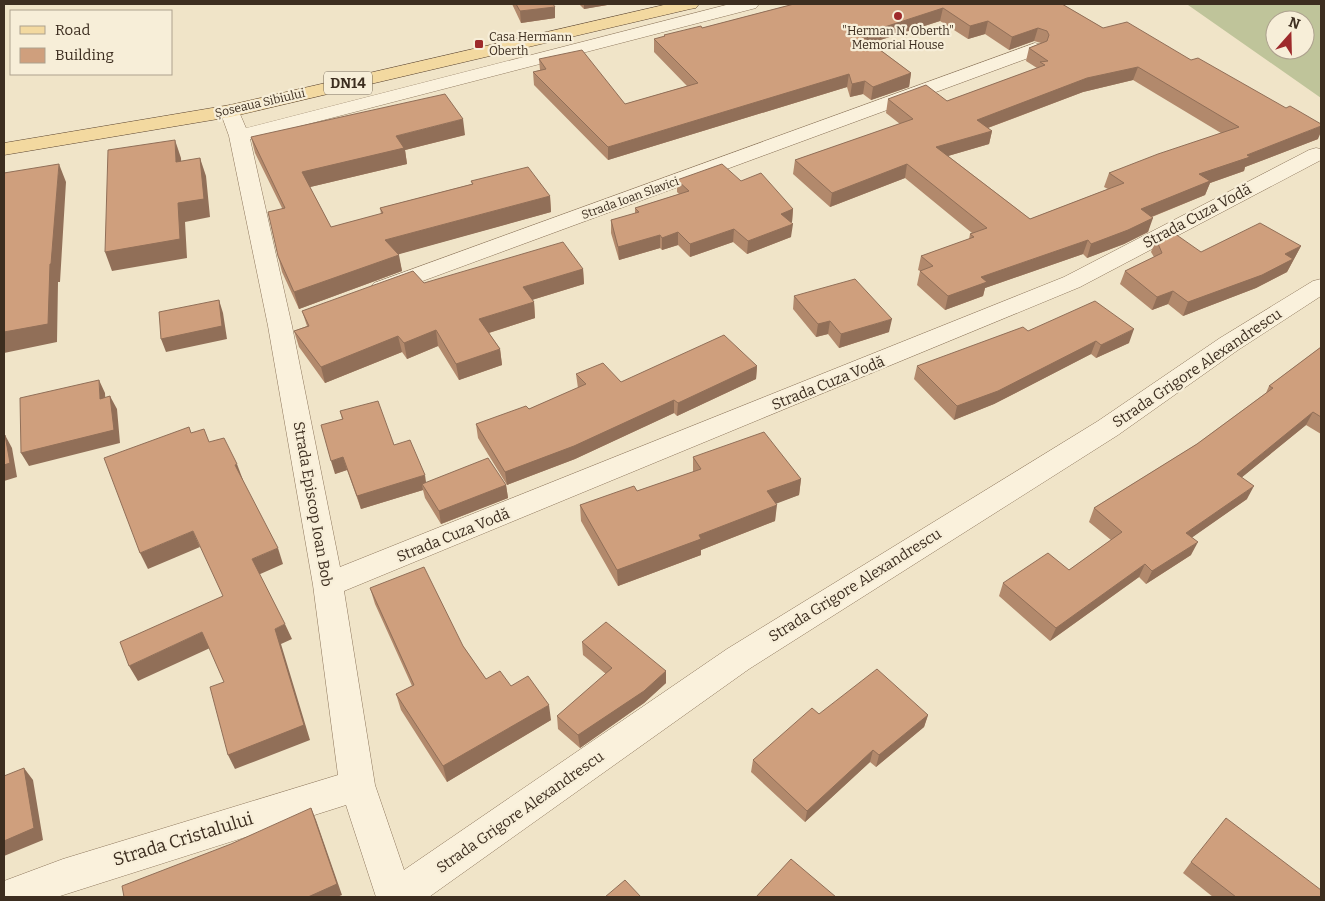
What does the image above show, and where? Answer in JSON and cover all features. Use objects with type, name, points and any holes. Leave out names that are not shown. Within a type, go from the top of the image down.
[{"type":"main road","name":"Șoseaua Sibiului","points":[[4,149],[106,134],[235,124],[690,4]]},
{"type":"street","points":[[235,124],[750,4]]},
{"type":"street","name":"Strada Ioan Slavici","points":[[364,295],[1035,49]]},
{"type":"street","name":"Strada Episcop Ioan Bob","points":[[235,124],[289,322],[357,785],[396,897]]},
{"type":"street","name":"Strada Cuza Vodă","points":[[328,585],[1072,282],[1316,154]]},
{"type":"street","name":"Strada Grigore Alexandrescu","points":[[396,897],[738,659],[943,529],[1108,428],[1229,344],[1321,286]]},
{"type":"street","name":"Strada Cristalului","points":[[11,897],[63,887],[357,785]]},
{"type":"green space","points":[[1187,4],[1321,4],[1321,98],[1267,60],[1315,60],[1315,10],[1265,10],[1265,59]]},
{"type":"building","points":[[516,4],[553,4],[555,7],[520,11]]},
{"type":"building","points":[[794,4],[1062,4],[1103,28],[1127,22],[1191,60],[1198,58],[1286,108],[1290,106],[1321,124],[1321,126],[1247,155],[1250,157],[1199,174],[1210,181],[1141,209],[1153,218],[1128,230],[1091,244],[1088,240],[981,277],[987,282],[948,296],[920,271],[933,266],[921,256],[974,237],[970,234],[987,228],[907,164],[832,193],[795,160],[913,119],[888,99],[926,85],[947,101],[1045,65],[1040,62],[1048,61],[1029,48],[1047,41],[1049,35],[1047,31],[1038,28],[1012,37],[988,21],[970,26],[943,8],[860,35],[911,73],[873,87],[865,81],[852,84],[849,74],[608,147],[533,72],[546,69],[539,59],[582,50],[625,104],[698,83],[654,39],[701,26],[702,28]],"holes":[[[1138,67],[1239,127],[1158,154],[1109,173],[1124,183],[1030,219],[936,147],[992,131],[977,120],[1087,78]]]},
{"type":"building","points":[[445,94],[463,119],[396,136],[404,148],[302,172],[331,227],[383,213],[380,208],[473,184],[471,181],[528,167],[550,196],[385,240],[399,255],[294,292],[278,256],[268,212],[285,208],[251,137]]},
{"type":"building","points":[[175,140],[176,162],[200,158],[204,199],[178,203],[180,239],[105,252],[108,150]]},
{"type":"building","points":[[59,164],[50,264],[48,324],[4,332],[4,173]]},
{"type":"building","points":[[722,164],[741,181],[761,173],[793,209],[781,214],[793,224],[748,241],[734,229],[690,244],[678,232],[662,238],[660,235],[618,247],[611,220],[639,212],[635,208],[689,191],[677,180]]},
{"type":"building","points":[[1260,223],[1301,246],[1285,254],[1293,259],[1262,275],[1188,302],[1173,291],[1157,297],[1125,271],[1162,253],[1156,239],[1171,231],[1201,252]]},
{"type":"building","points":[[563,242],[583,269],[523,287],[534,302],[479,319],[500,349],[456,364],[436,330],[404,343],[398,336],[321,367],[294,331],[309,326],[302,311],[413,271],[424,283]]},
{"type":"building","points":[[855,279],[892,319],[841,334],[830,321],[818,324],[794,296]]},
{"type":"building","points":[[219,300],[222,326],[161,339],[159,312]]},
{"type":"building","points":[[1095,301],[1134,329],[1101,345],[1096,341],[998,391],[957,406],[917,366],[1023,327],[1028,331]]},
{"type":"building","points":[[724,335],[757,366],[678,403],[674,400],[574,446],[505,472],[476,424],[526,406],[529,409],[586,384],[576,374],[603,363],[621,382]]},
{"type":"building","points":[[1321,347],[1321,417],[1313,412],[1237,474],[1254,486],[1186,533],[1198,542],[1152,571],[1145,564],[1056,628],[1003,583],[1048,553],[1069,570],[1122,532],[1094,508],[1197,444],[1273,388],[1269,386]]},
{"type":"building","points":[[99,380],[100,399],[110,396],[114,430],[21,453],[20,398]]},
{"type":"building","points":[[378,401],[394,445],[410,440],[425,475],[357,496],[343,457],[331,461],[321,425],[343,419],[340,411]]},
{"type":"building","points":[[189,427],[191,433],[204,429],[209,442],[224,438],[237,464],[235,465],[278,548],[252,559],[285,624],[275,629],[304,725],[228,755],[210,687],[224,682],[202,632],[129,666],[120,642],[223,596],[193,531],[140,553],[104,458]]},
{"type":"building","points":[[764,432],[801,479],[767,491],[777,505],[699,535],[701,539],[617,570],[580,505],[634,486],[637,491],[701,469],[693,457]]},
{"type":"building","points":[[4,435],[10,463],[4,465]]},
{"type":"building","points":[[488,458],[506,485],[439,511],[422,484]]},
{"type":"building","points":[[424,567],[463,646],[486,679],[500,671],[511,686],[528,676],[549,705],[443,766],[396,694],[414,685],[370,588]]},
{"type":"building","points":[[606,622],[666,671],[644,691],[578,735],[557,716],[612,668],[582,642]]},
{"type":"building","points":[[877,669],[928,715],[879,755],[873,750],[807,811],[753,760],[812,708],[819,714]]},
{"type":"building","points":[[24,768],[34,828],[4,841],[4,776]]},
{"type":"building","points":[[311,808],[337,884],[308,897],[124,897],[122,886],[231,844]]},
{"type":"building","points":[[1226,818],[1321,890],[1321,896],[1236,897],[1191,862]]},
{"type":"building","points":[[791,859],[836,897],[756,897]]},
{"type":"building","points":[[625,880],[641,897],[605,897]]},
{"type":"place","name":"\"Herman N. Oberth\" Memorial House","points":[[898,16]]},
{"type":"place","name":"Casa Hermann Oberth","points":[[479,44]]}]
